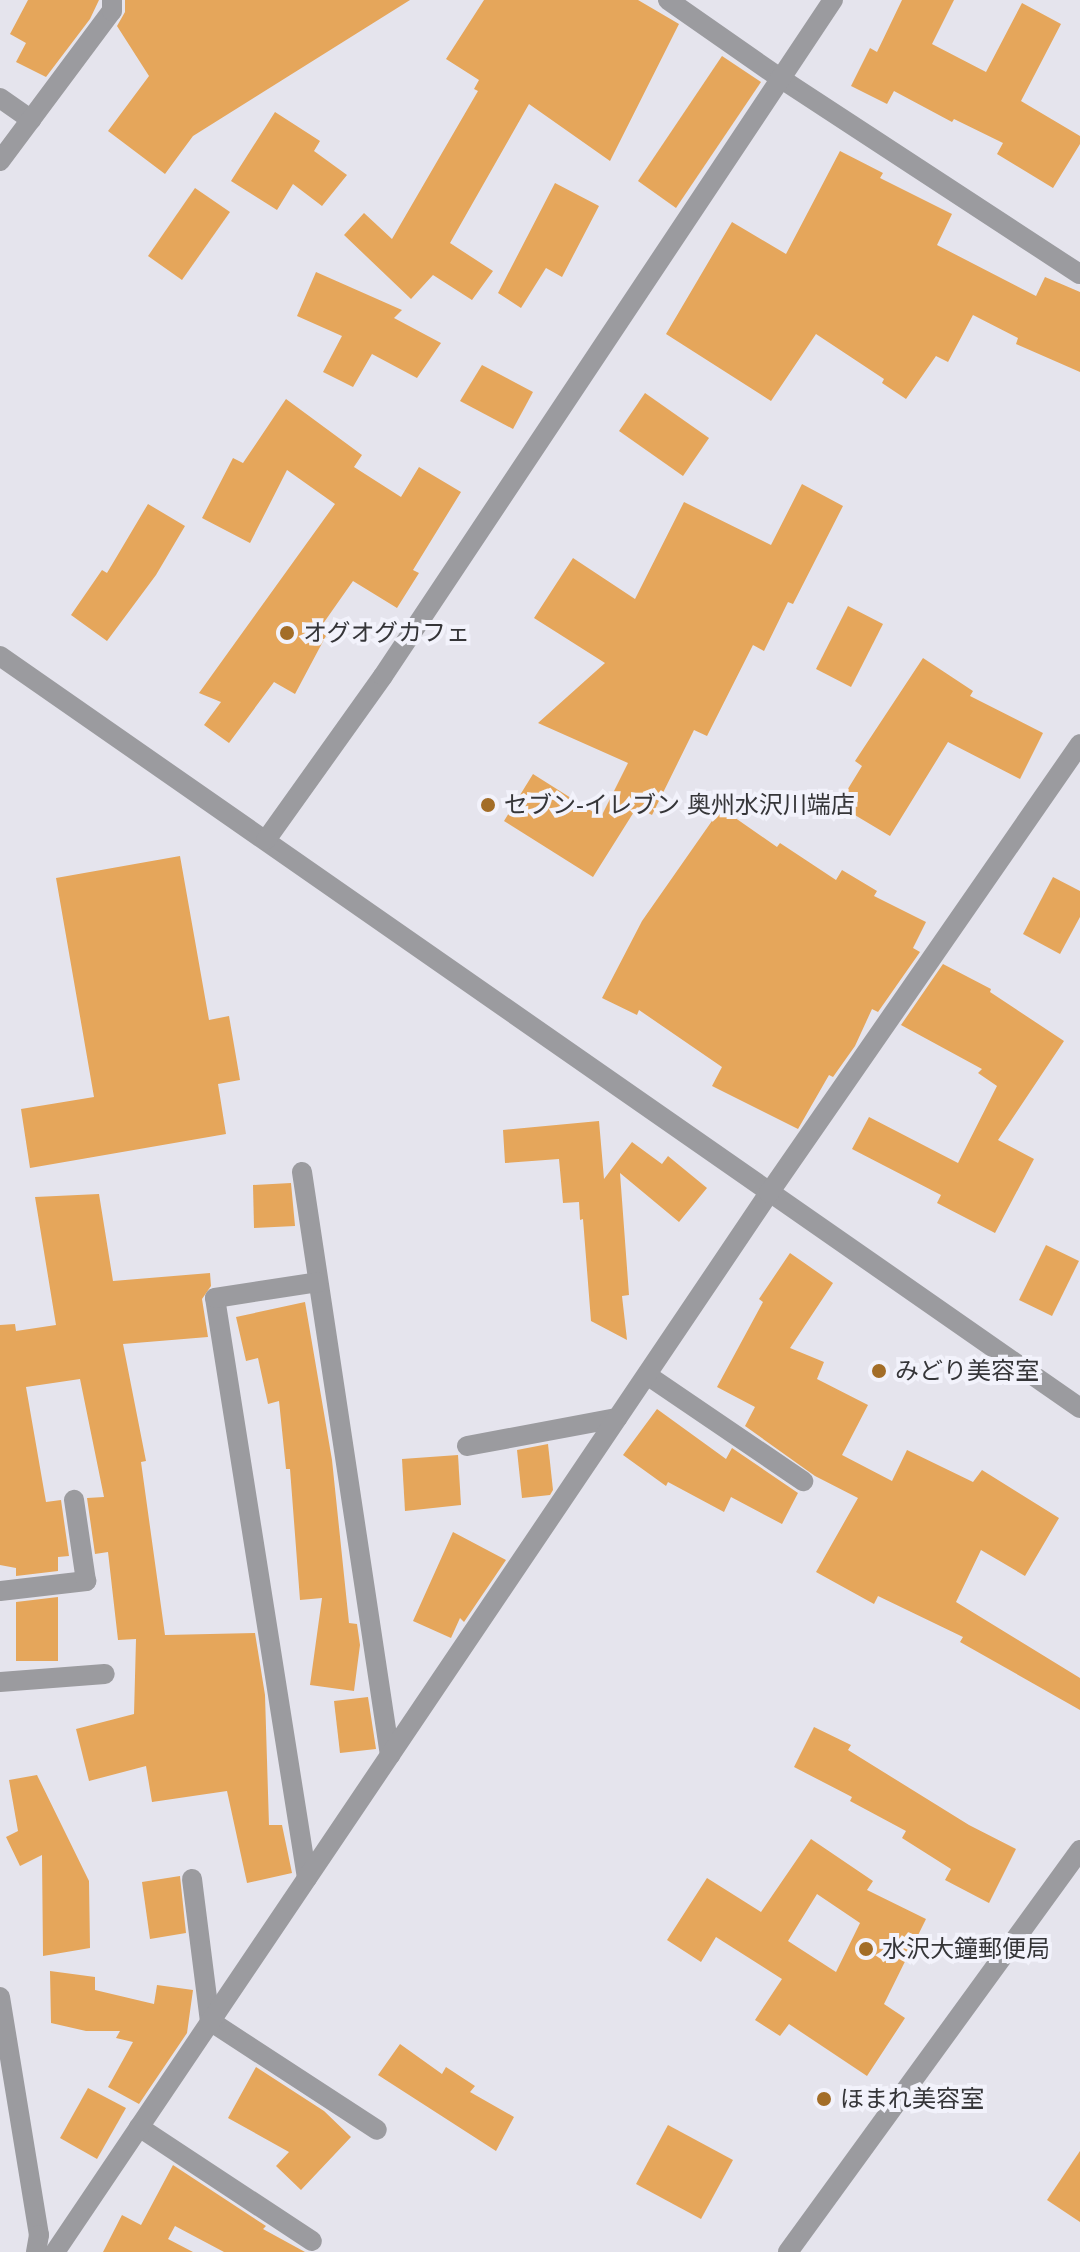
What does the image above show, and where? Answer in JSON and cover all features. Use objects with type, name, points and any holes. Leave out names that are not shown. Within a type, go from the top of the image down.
[{"type":"street","points":[[0,161],[112,11],[112,0]]},
{"type":"street","points":[[668,0],[780,78],[1080,274]]},
{"type":"street","points":[[266,840],[383,676],[833,0]]},
{"type":"street","points":[[0,98],[31,120]]},
{"type":"street","points":[[0,656],[1080,1408]]},
{"type":"street","points":[[55,2252],[769,1193],[1080,744]]},
{"type":"street","points":[[302,1172],[390,1755]]},
{"type":"street","points":[[307,1878],[215,1298],[318,1282]]},
{"type":"street","points":[[647,1375],[803,1481]]},
{"type":"street","points":[[467,1446],[617,1418]]},
{"type":"street","points":[[0,1591],[86,1581],[74,1500]]},
{"type":"street","points":[[0,1682],[105,1674]]},
{"type":"street","points":[[788,2252],[1080,1850]]},
{"type":"street","points":[[192,1879],[210,2021],[377,2130]]},
{"type":"street","points":[[0,1997],[39,2235],[36,2252]]},
{"type":"street","points":[[139,2127],[312,2241]]},
{"type":"building","points":[[28,0],[99,0],[90,19],[46,77],[16,62],[26,43],[10,34]]},
{"type":"building","points":[[125,0],[410,0],[193,136],[165,174],[108,131],[149,76],[117,26],[125,12]]},
{"type":"building","points":[[484,0],[638,0],[679,24],[610,161],[529,104],[450,243],[493,271],[472,300],[433,275],[411,299],[344,235],[364,213],[392,239],[478,91],[474,89],[479,80],[446,59]]},
{"type":"building","points":[[902,0],[954,0],[932,44],[986,72],[1022,3],[1061,24],[1021,101],[1080,136],[1080,144],[1053,188],[997,154],[1003,143],[954,119],[952,122],[894,91],[887,104],[851,86],[870,48],[877,52]]},
{"type":"building","points":[[722,56],[761,82],[676,208],[638,181]]},
{"type":"building","points":[[275,112],[320,141],[314,151],[347,175],[322,206],[293,184],[277,210],[231,181]]},
{"type":"building","points":[[840,151],[883,173],[880,178],[952,214],[937,245],[1036,296],[1045,277],[1080,292],[1080,372],[1016,344],[1018,338],[973,315],[948,362],[936,356],[906,399],[882,383],[884,379],[816,334],[771,401],[666,334],[732,222],[786,254]]},
{"type":"building","points":[[555,183],[599,206],[562,277],[546,268],[521,308],[498,293]]},
{"type":"building","points":[[195,188],[230,212],[182,280],[148,256]]},
{"type":"building","points":[[316,272],[402,310],[394,318],[441,343],[417,378],[372,354],[353,387],[323,372],[342,336],[297,316]]},
{"type":"building","points":[[482,365],[533,392],[513,429],[460,401]]},
{"type":"building","points":[[645,393],[709,438],[683,476],[619,431]]},
{"type":"building","points":[[286,399],[362,455],[354,467],[401,497],[419,467],[461,492],[413,570],[419,573],[397,608],[353,581],[320,628],[328,632],[295,694],[274,682],[229,743],[204,725],[221,702],[199,693],[335,504],[287,470],[250,543],[202,518],[233,458],[243,463]]},
{"type":"building","points":[[802,484],[843,506],[793,604],[788,602],[764,651],[753,645],[707,736],[694,730],[652,815],[637,807],[593,877],[504,821],[533,774],[601,817],[628,763],[538,723],[605,663],[534,618],[573,558],[635,599],[684,502],[771,545]]},
{"type":"building","points":[[148,504],[185,526],[156,575],[107,641],[71,615],[102,570],[107,573]]},
{"type":"building","points":[[848,606],[883,624],[851,687],[816,669]]},
{"type":"building","points":[[923,658],[973,691],[970,696],[1043,733],[1020,779],[948,742],[890,836],[838,805],[862,766],[855,761]]},
{"type":"building","points":[[721,808],[777,847],[780,843],[836,880],[842,870],[877,891],[874,896],[926,922],[913,948],[920,952],[878,1012],[872,1009],[855,1046],[833,1077],[829,1075],[798,1129],[712,1086],[722,1067],[639,1010],[637,1015],[602,998],[642,921]]},
{"type":"building","points":[[180,856],[209,1020],[229,1016],[240,1080],[218,1084],[226,1134],[30,1168],[21,1109],[94,1097],[56,878]]},
{"type":"building","points":[[1053,877],[1080,891],[1080,917],[1060,954],[1023,934]]},
{"type":"building","points":[[943,964],[991,989],[990,992],[1064,1041],[998,1140],[1034,1159],[995,1233],[937,1203],[941,1195],[852,1149],[869,1117],[958,1163],[997,1086],[978,1073],[982,1069],[901,1025]]},
{"type":"building","points":[[599,1121],[604,1179],[632,1142],[662,1164],[668,1156],[707,1188],[679,1222],[620,1173],[629,1295],[622,1296],[627,1340],[591,1321],[583,1219],[580,1220],[579,1202],[563,1203],[559,1159],[505,1163],[503,1130]]},
{"type":"building","points":[[291,1183],[295,1226],[254,1228],[253,1185]]},
{"type":"building","points":[[99,1194],[113,1281],[210,1273],[211,1286],[202,1299],[208,1337],[123,1344],[146,1461],[141,1462],[165,1635],[255,1633],[265,1695],[269,1825],[282,1825],[292,1873],[247,1883],[227,1791],[152,1802],[146,1766],[89,1781],[76,1729],[134,1714],[136,1639],[118,1640],[108,1552],[95,1554],[87,1498],[104,1497],[80,1379],[26,1387],[46,1502],[61,1500],[69,1556],[58,1557],[58,1571],[16,1576],[16,1568],[0,1565],[0,1325],[15,1324],[16,1331],[56,1325],[35,1197]]},
{"type":"building","points":[[1046,1245],[1079,1261],[1052,1316],[1019,1300]]},
{"type":"building","points":[[790,1253],[833,1283],[790,1348],[824,1362],[817,1379],[868,1405],[842,1455],[892,1481],[907,1450],[973,1482],[982,1470],[1059,1518],[1025,1576],[981,1550],[956,1602],[1080,1678],[1080,1710],[960,1642],[963,1637],[878,1596],[874,1604],[816,1572],[858,1498],[815,1476],[745,1426],[755,1407],[717,1387],[763,1302],[759,1299]]},
{"type":"building","points":[[305,1302],[332,1460],[349,1623],[357,1624],[360,1645],[354,1691],[310,1685],[322,1598],[300,1600],[290,1469],[286,1469],[279,1401],[268,1404],[258,1358],[246,1361],[236,1317]]},
{"type":"building","points":[[657,1409],[726,1459],[732,1448],[798,1493],[782,1524],[731,1497],[724,1512],[668,1482],[666,1486],[623,1455]]},
{"type":"building","points":[[548,1444],[553,1490],[550,1495],[522,1498],[517,1450]]},
{"type":"building","points":[[458,1455],[461,1505],[405,1511],[402,1459]]},
{"type":"building","points":[[453,1532],[506,1560],[464,1622],[460,1618],[451,1638],[413,1621]]},
{"type":"building","points":[[58,1597],[58,1661],[16,1661],[16,1602]]},
{"type":"building","points":[[368,1697],[376,1749],[340,1753],[334,1701]]},
{"type":"building","points":[[814,1727],[851,1745],[848,1750],[969,1825],[1016,1849],[989,1903],[945,1880],[951,1869],[902,1838],[906,1831],[850,1801],[852,1797],[794,1767]]},
{"type":"building","points":[[37,1775],[89,1881],[90,1948],[43,1956],[42,1855],[20,1866],[6,1837],[18,1831],[9,1780]]},
{"type":"building","points":[[811,1839],[873,1881],[867,1890],[926,1919],[884,2004],[905,2018],[867,2076],[789,2024],[780,2036],[755,2020],[782,1979],[716,1937],[701,1962],[667,1940],[707,1878],[761,1912]],"holes":[[[817,1894],[860,1923],[836,1972],[788,1941]]]},
{"type":"building","points":[[180,1876],[186,1933],[150,1939],[142,1882]]},
{"type":"building","points":[[50,1971],[95,1977],[95,1990],[154,2004],[157,1985],[193,1990],[187,2033],[139,2104],[108,2087],[133,2042],[116,2038],[120,2031],[86,2031],[51,2023]]},
{"type":"building","points":[[400,2044],[442,2074],[446,2067],[475,2086],[470,2092],[514,2117],[496,2151],[378,2075]]},
{"type":"building","points":[[256,2067],[324,2111],[351,2137],[301,2190],[276,2166],[289,2152],[228,2118]]},
{"type":"building","points":[[88,2088],[126,2108],[97,2159],[60,2138]]},
{"type":"building","points":[[668,2125],[733,2160],[701,2219],[636,2184]]},
{"type":"building","points":[[1080,2151],[1080,2222],[1047,2200]]},
{"type":"building","points":[[173,2165],[266,2226],[263,2229],[305,2252],[224,2252],[175,2226],[168,2239],[193,2252],[103,2252],[122,2215],[141,2225]]},
{"type":"place","name":"オグオグカフェ","points":[[287,633]]},
{"type":"place","name":"セブン-イレブン 奥州水沢川端店","points":[[488,805]]},
{"type":"place","name":"みどり美容室","points":[[879,1371]]},
{"type":"place","name":"水沢大鐘郵便局","points":[[866,1949]]},
{"type":"place","name":"ほまれ美容室","points":[[824,2099]]}]
